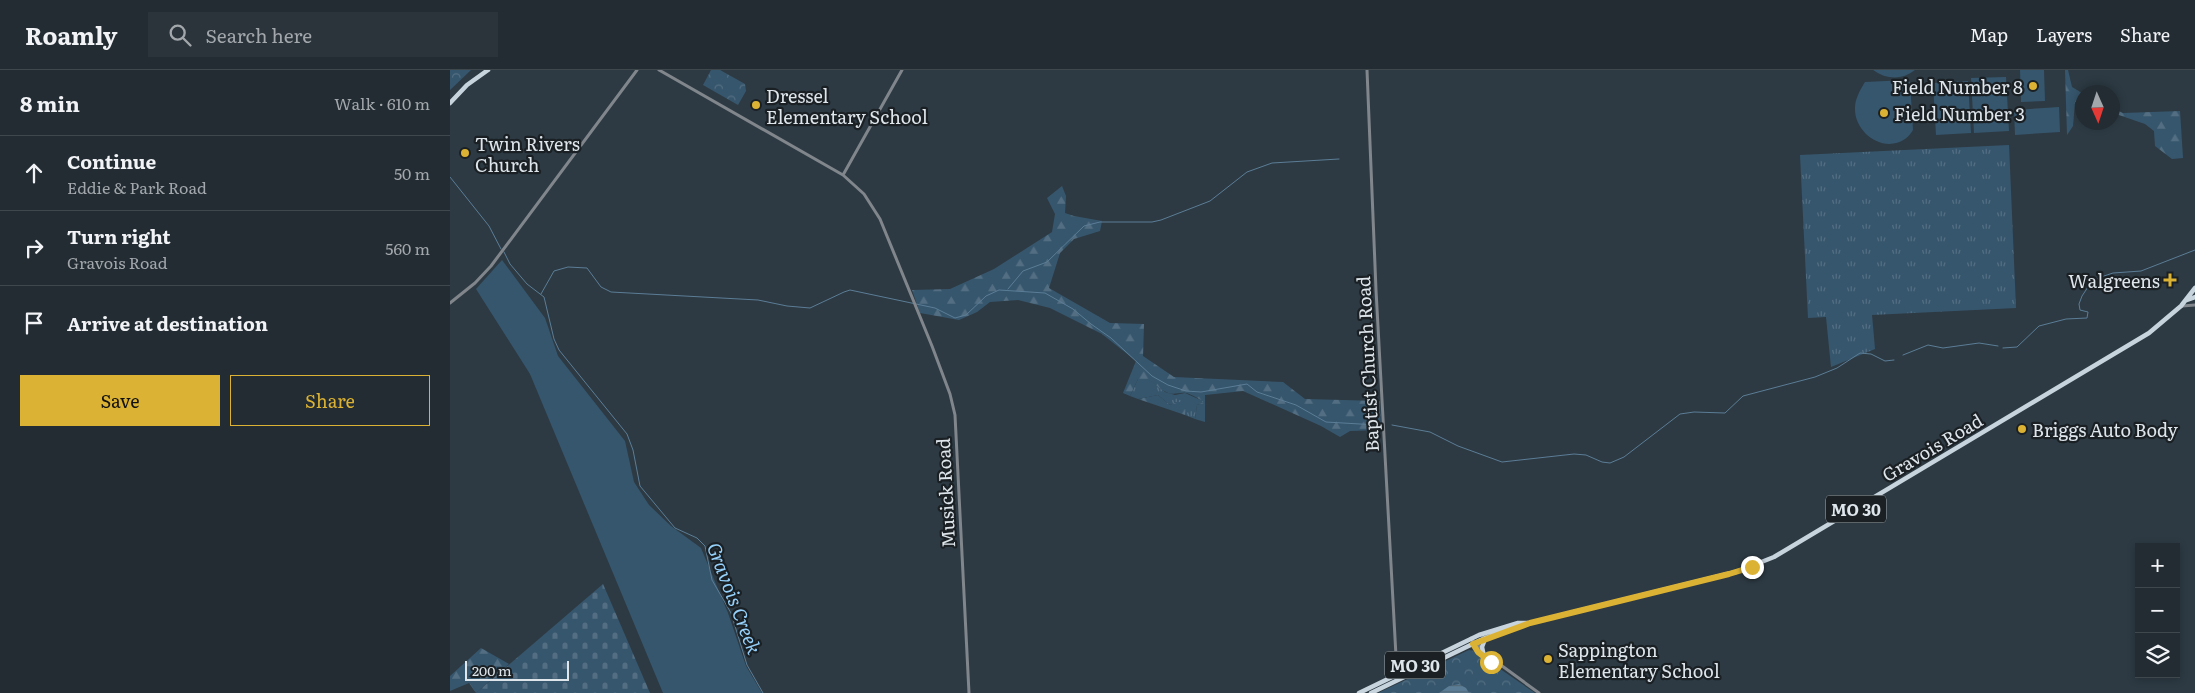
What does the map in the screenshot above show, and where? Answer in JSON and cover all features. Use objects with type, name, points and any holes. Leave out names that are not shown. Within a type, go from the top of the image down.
[{"type":"main road","points":[[450,103],[467,85],[488,70]]},
{"type":"main road","name":"Gravois Road","points":[[1371,693],[1401,675],[1486,638],[1530,623],[1729,574],[1774,557],[2144,336],[2181,306],[2195,288]]},
{"type":"main road","name":"Gravois Road","points":[[2187,300],[2195,297]]},
{"type":"main road","name":"Gravois Road","points":[[1359,693],[1390,678],[1401,675],[1411,667],[1473,638],[1518,623],[1530,623]]},
{"type":"main road","points":[[1483,652],[1482,646],[1486,638]]},
{"type":"main road","points":[[1390,678],[1397,663],[1411,667]]},
{"type":"street","points":[[450,303],[475,283],[500,255],[637,70]]},
{"type":"street","name":"Musick Road","points":[[659,70],[843,175],[860,190],[876,212],[913,299],[950,394],[955,415],[969,693]]},
{"type":"street","points":[[843,175],[902,70]]},
{"type":"street","name":"Baptist Church Road","points":[[1367,70],[1376,290],[1396,656],[1401,675]]},
{"type":"street","points":[[2181,306],[2195,305]]},
{"type":"street","points":[[1473,638],[1478,652],[1539,693]]},
{"type":"street","points":[[1475,643],[1500,666]]},
{"type":"green space","points":[[450,70],[471,70],[450,90]]},
{"type":"green space","points":[[711,70],[720,70],[745,84],[746,91],[738,105],[703,85]]},
{"type":"green space","points":[[1873,70],[1915,70],[1905,76],[1894,78],[1884,76]]},
{"type":"green space","name":"Field Number 8","points":[[2020,70],[2044,70],[2045,101],[2021,102]]},
{"type":"green space","points":[[2065,70],[2068,70],[2072,87],[2075,89],[2073,126],[2067,135]]},
{"type":"green space","points":[[2006,77],[2009,131],[1974,133],[1971,78]]},
{"type":"green space","name":"Field Number 3","points":[[1907,80],[1910,82],[1913,130],[1906,138],[1896,143],[1888,144],[1871,138],[1859,125],[1855,108],[1856,101],[1865,82]]},
{"type":"green space","points":[[1968,81],[1971,133],[1936,135],[1933,83]]},
{"type":"green space","points":[[2059,107],[2060,132],[2015,135],[2014,110]]},
{"type":"green space","points":[[2180,111],[2183,158],[2172,159],[2155,146],[2154,131],[2145,124],[2120,115],[2120,112]]},
{"type":"green space","points":[[2009,145],[2016,308],[1872,315],[1875,349],[1831,367],[1826,317],[1808,318],[1800,155]]},
{"type":"green space","points":[[1062,186],[1066,196],[1065,213],[1102,221],[1100,231],[1074,239],[1060,253],[1049,288],[1110,323],[1144,324],[1143,356],[1174,377],[1283,382],[1305,399],[1380,401],[1381,430],[1350,431],[1340,437],[1321,426],[1243,391],[1205,395],[1205,422],[1195,419],[1197,405],[1204,402],[1188,394],[1169,393],[1151,381],[1138,379],[1130,396],[1123,393],[1136,361],[1102,334],[1050,308],[1018,300],[990,302],[977,312],[959,320],[920,313],[912,290],[950,289],[994,269],[1052,232],[1055,214],[1047,198]]},
{"type":"green space","points":[[502,260],[545,318],[558,356],[625,441],[634,482],[649,505],[671,526],[701,548],[728,613],[746,666],[762,693],[663,693],[530,374],[476,289]]},
{"type":"green space","points":[[1145,378],[1165,392],[1175,395],[1185,393],[1205,402],[1197,405],[1195,419],[1185,415],[1186,408],[1176,402],[1170,405],[1158,395],[1138,399],[1130,396],[1138,379]]},
{"type":"green space","points":[[1158,395],[1170,405],[1176,402],[1183,402],[1186,408],[1185,415],[1138,399]]},
{"type":"green space","points":[[603,584],[650,693],[476,693]]},
{"type":"green space","points":[[481,648],[509,664],[476,693],[469,683],[450,691],[450,676]]},
{"type":"green space","points":[[1469,650],[1474,651],[1535,693],[1378,693]]},
{"type":"shaded area","points":[[1459,684],[1466,688],[1469,693],[1439,693],[1449,686]]},
{"type":"waterway","points":[[1008,289],[1023,271],[1047,262],[1084,226],[1100,222],[1152,222],[1161,220],[1210,201],[1247,172],[1272,163],[1339,159]]},
{"type":"waterway","name":"Gravois Creek","points":[[450,177],[489,226],[501,249]]},
{"type":"waterway","points":[[2003,348],[2017,347],[2039,326],[2066,319],[2087,318],[2088,312],[2080,310],[2079,304],[2090,284],[2098,278],[2113,273],[2141,271],[2195,250]]},
{"type":"waterway","name":"Gravois Creek","points":[[504,252],[510,264],[527,284],[544,297],[554,339],[559,350],[627,434],[633,450],[640,486],[675,528],[697,538],[705,546],[712,580],[731,613],[747,665],[763,693]]},
{"type":"waterway","points":[[541,294],[554,271],[568,267],[587,268],[601,287],[611,292],[758,300],[787,306],[810,308],[850,290],[935,308],[955,318],[966,315],[986,296],[999,290],[1045,293],[1073,309],[1111,338],[1152,376],[1168,385],[1186,391],[1201,392],[1247,384],[1257,392],[1296,405],[1326,422],[1377,425]]},
{"type":"waterway","points":[[1903,355],[1928,345],[1943,348],[1979,343],[1998,346]]},
{"type":"waterway","points":[[1392,425],[1430,432],[1458,446],[1502,462],[1574,454],[1586,455],[1602,462],[1610,463],[1624,457],[1680,414],[1694,412],[1725,413],[1743,396],[1815,377],[1837,368],[1860,353],[1871,354],[1885,361],[1894,360]]},
{"type":"place","name":"Field Number 8","points":[[2033,86]]},
{"type":"place","name":"Dressel Elementary School","points":[[756,105]]},
{"type":"place","name":"Field Number 3","points":[[1884,113]]},
{"type":"place","name":"Twin Rivers Church","points":[[465,153]]},
{"type":"place","name":"Walgreens","points":[[2170,280]]},
{"type":"place","name":"Briggs Auto Body","points":[[2022,429]]},
{"type":"place","name":"Sappington Elementary School","points":[[1548,659]]},
{"type":"route","points":[[1491,662],[1478,652],[1473,644],[1530,623],[1752,567]]}]
